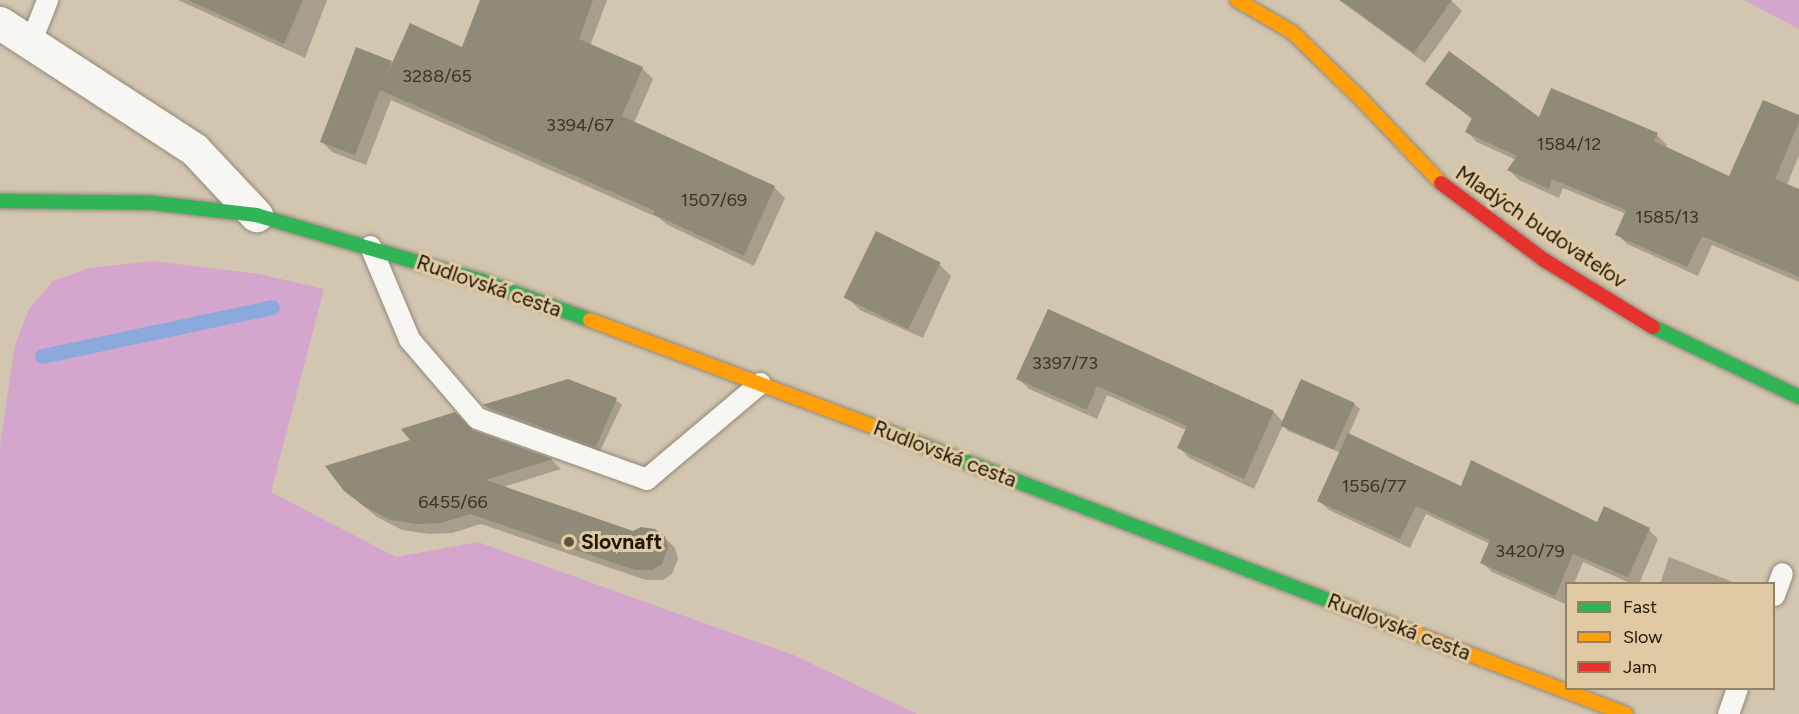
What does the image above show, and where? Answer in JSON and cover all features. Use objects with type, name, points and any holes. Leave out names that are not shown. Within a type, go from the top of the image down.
[{"type":"street","name":"Mladých budovateľov","points":[[1237,0],[1292,32],[1360,98],[1438,181],[1544,260],[1652,326],[1799,397]]},
{"type":"street","points":[[0,23],[194,149],[256,215]]},
{"type":"street","name":"Rudlovská cesta","points":[[0,201],[153,203],[256,215],[370,246],[482,281],[760,383],[1626,714]]},
{"type":"lane","points":[[30,43],[47,0]]},
{"type":"lane","points":[[370,246],[409,339],[477,418],[646,479],[760,383]]},
{"type":"lane","points":[[1775,590],[1782,573]]},
{"type":"lane","points":[[1728,714],[1736,690]]},
{"type":"shaded area","points":[[1744,0],[1799,0],[1799,29]]},
{"type":"shaded area","points":[[153,261],[259,274],[324,289],[271,492],[396,557],[478,542],[796,656],[917,714],[0,714],[0,446],[15,345],[29,309],[53,281],[89,268]]},
{"type":"building","points":[[188,0],[303,0],[284,44]]},
{"type":"building","points":[[480,0],[593,0],[579,39],[643,67],[622,116],[775,186],[744,256],[653,214],[655,211],[380,90],[355,155],[320,142],[356,47],[392,61],[384,81],[410,23],[462,47]]},
{"type":"building","points":[[1340,0],[1452,0],[1414,53]]},
{"type":"building","points":[[1449,51],[1539,117],[1551,88],[1658,133],[1654,141],[1729,176],[1763,100],[1799,115],[1799,122],[1775,179],[1799,189],[1799,277],[1702,236],[1687,267],[1615,235],[1626,210],[1552,179],[1549,189],[1507,170],[1517,156],[1465,132],[1472,118],[1425,84]]},
{"type":"building","points":[[876,231],[941,263],[908,329],[844,298]]},
{"type":"building","points":[[1048,309],[1274,411],[1244,479],[1177,448],[1187,426],[1097,386],[1087,410],[1016,379]]},
{"type":"building","points":[[568,379],[617,398],[597,445],[593,446],[482,405]]},
{"type":"building","points":[[1301,379],[1355,403],[1334,450],[1280,426]]},
{"type":"building","points":[[455,412],[473,430],[553,459],[486,480],[633,531],[641,527],[655,529],[665,536],[668,547],[662,564],[652,570],[635,570],[470,514],[441,523],[418,524],[391,520],[365,507],[344,491],[325,466],[410,440],[401,429]]},
{"type":"building","points":[[1348,433],[1461,486],[1471,460],[1597,522],[1604,506],[1650,528],[1628,577],[1573,554],[1555,596],[1480,563],[1490,540],[1416,506],[1400,539],[1317,501]]},
{"type":"waterway","points":[[42,356],[272,307]]},
{"type":"traffic: fast","points":[[0,201],[153,203],[256,215],[482,281],[590,320]]},
{"type":"traffic: fast","points":[[1653,327],[1799,397]]},
{"type":"traffic: fast","points":[[878,428],[1398,627]]},
{"type":"traffic: slow","points":[[1237,0],[1292,32],[1360,98],[1441,183]]},
{"type":"traffic: slow","points":[[590,320],[878,428]]},
{"type":"traffic: slow","points":[[1398,627],[1626,714]]},
{"type":"traffic: jam","points":[[1441,183],[1544,260],[1653,327]]},
{"type":"place","name":"Slovnaft","points":[[569,542]]}]
